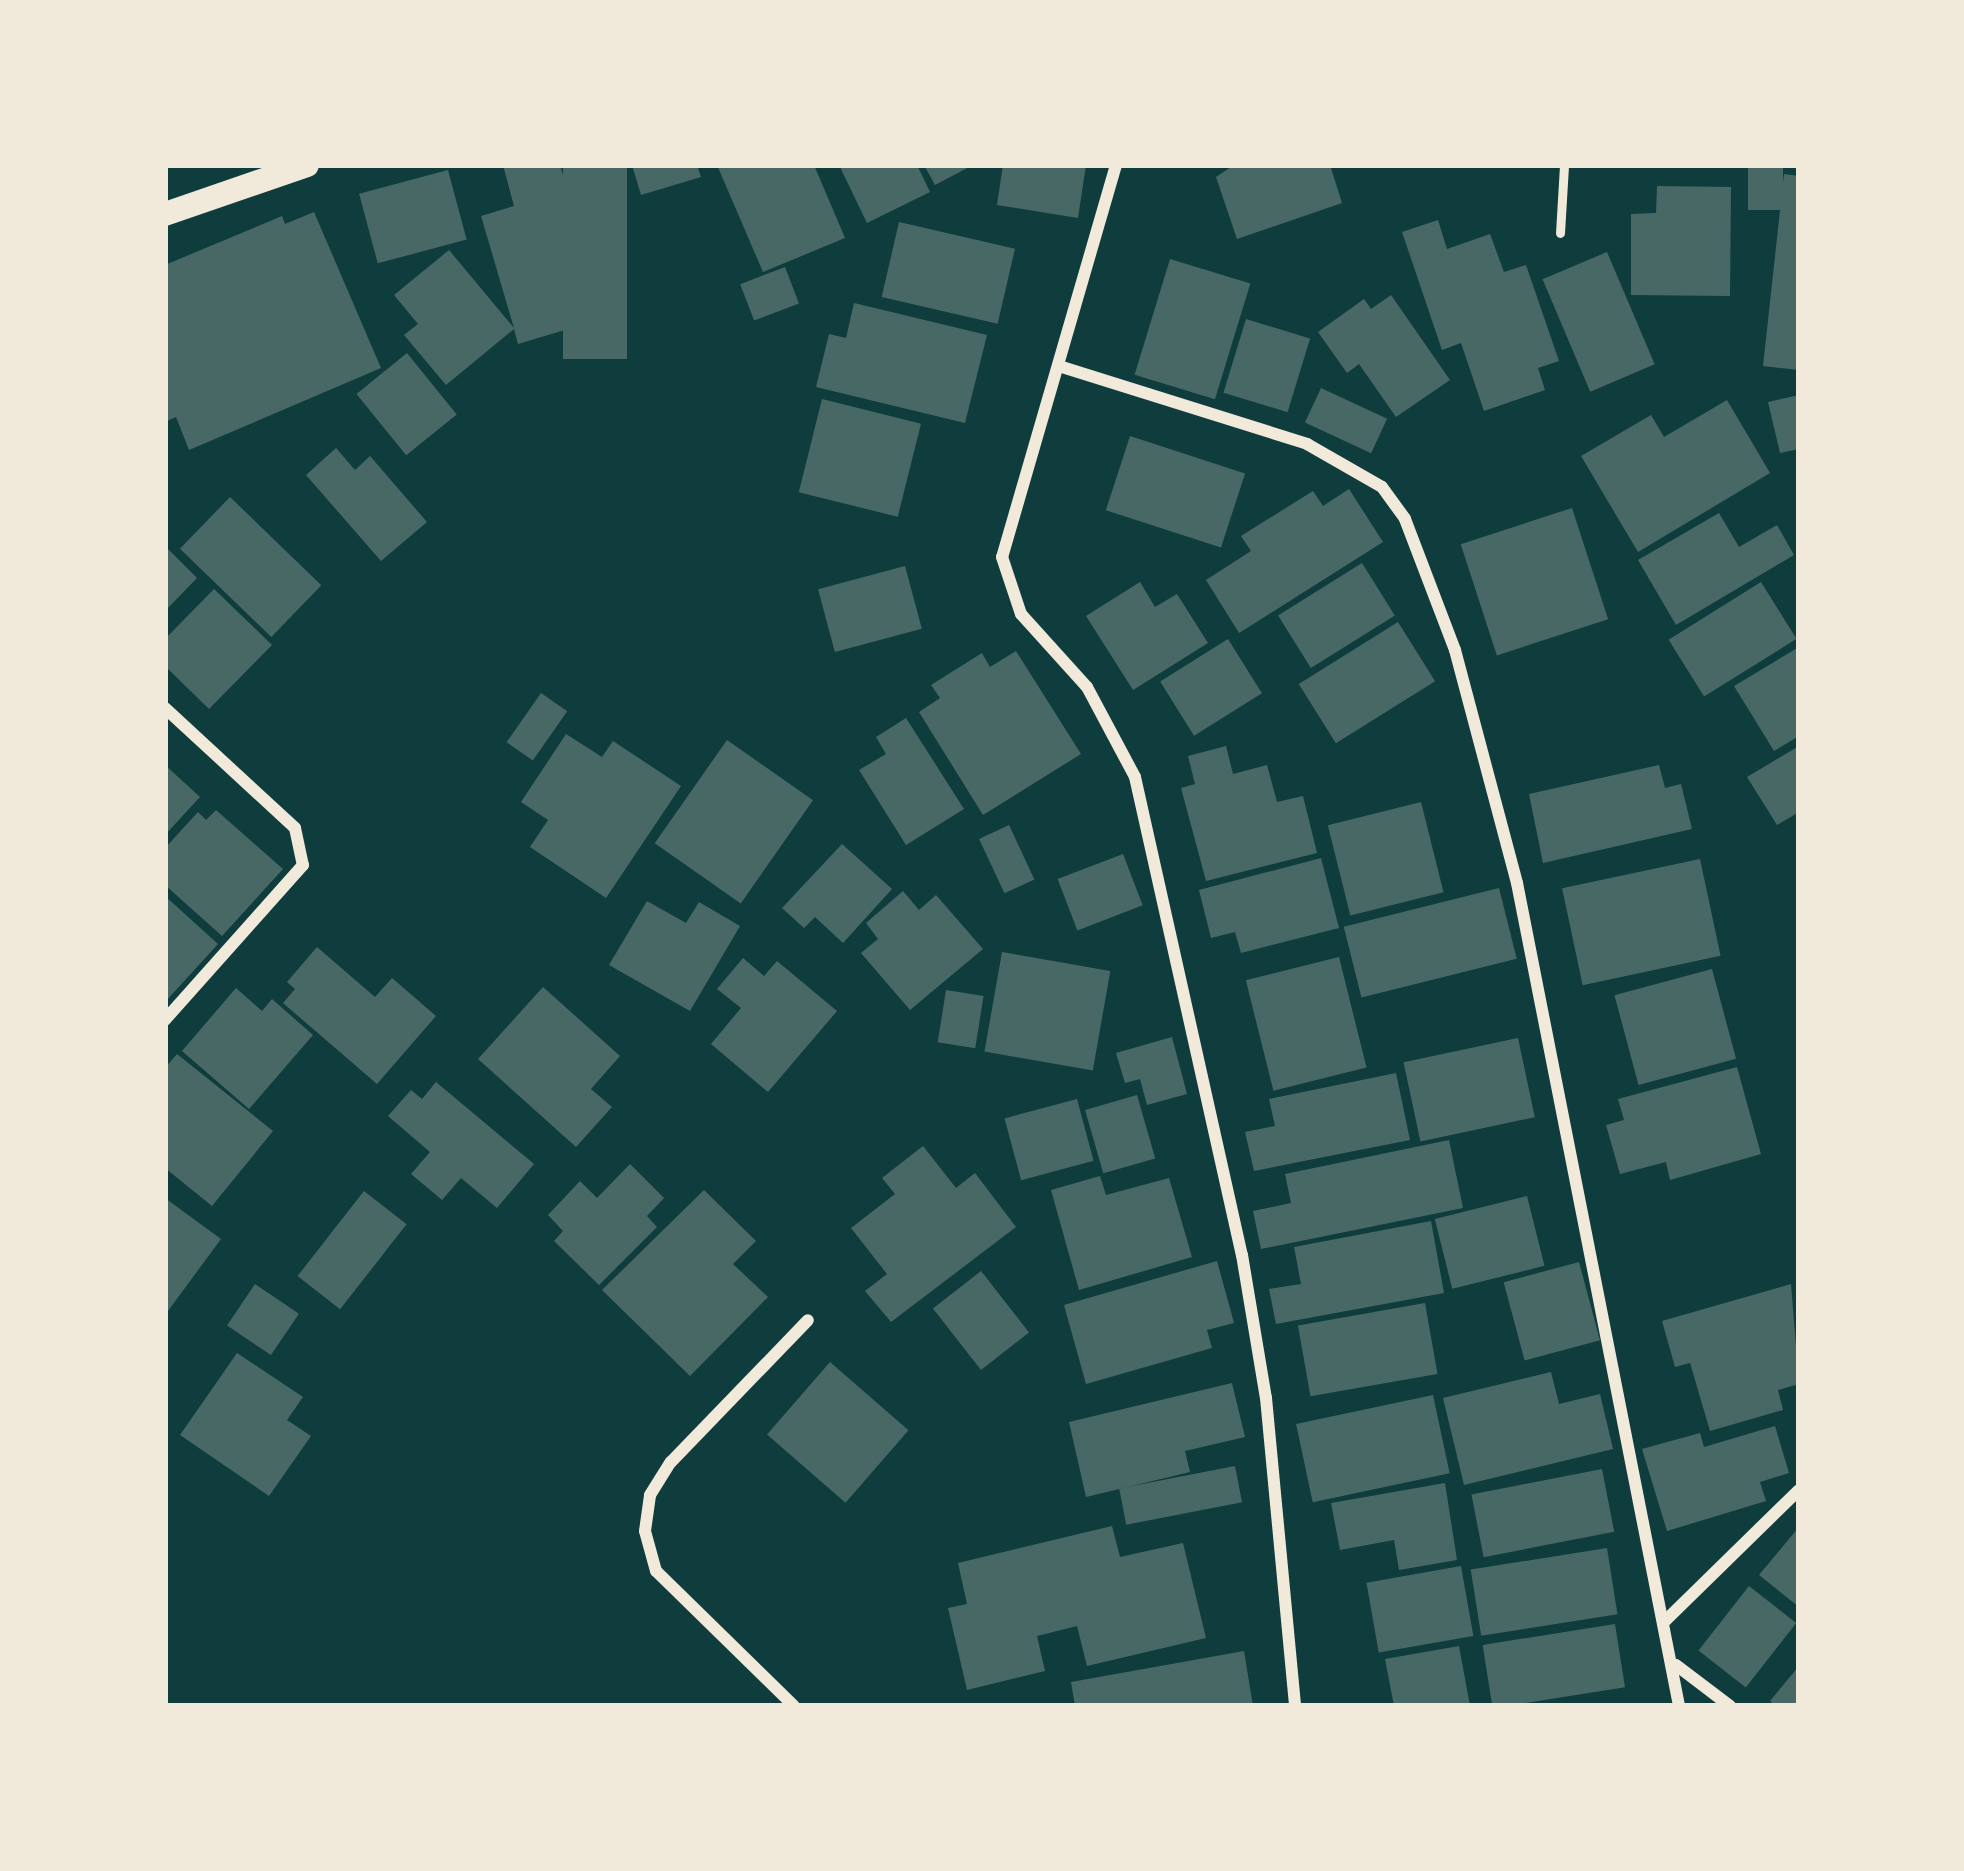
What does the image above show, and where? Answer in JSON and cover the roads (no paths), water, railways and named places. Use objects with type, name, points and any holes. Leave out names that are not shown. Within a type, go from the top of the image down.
[{"type":"main road","points":[[165,214],[307,165]]},
{"type":"street","points":[[1116,165],[1062,367],[1002,557],[1007,589],[1087,688],[1135,777],[1242,1255],[1268,1421],[1295,1706]]},
{"type":"street","points":[[1062,367],[1307,444],[1382,487],[1405,519],[1455,650],[1517,883],[1676,1666],[1679,1706]]},
{"type":"street","points":[[165,708],[296,828],[303,865],[165,1020]]},
{"type":"street","points":[[794,1706],[656,1570],[645,1531],[650,1495],[671,1462],[808,1320]]},
{"type":"street","points":[[1665,1621],[1799,1490]]},
{"type":"street","points":[[1676,1666],[1730,1706]]},
{"type":"lane","points":[[1560,233],[1564,165]]}]
